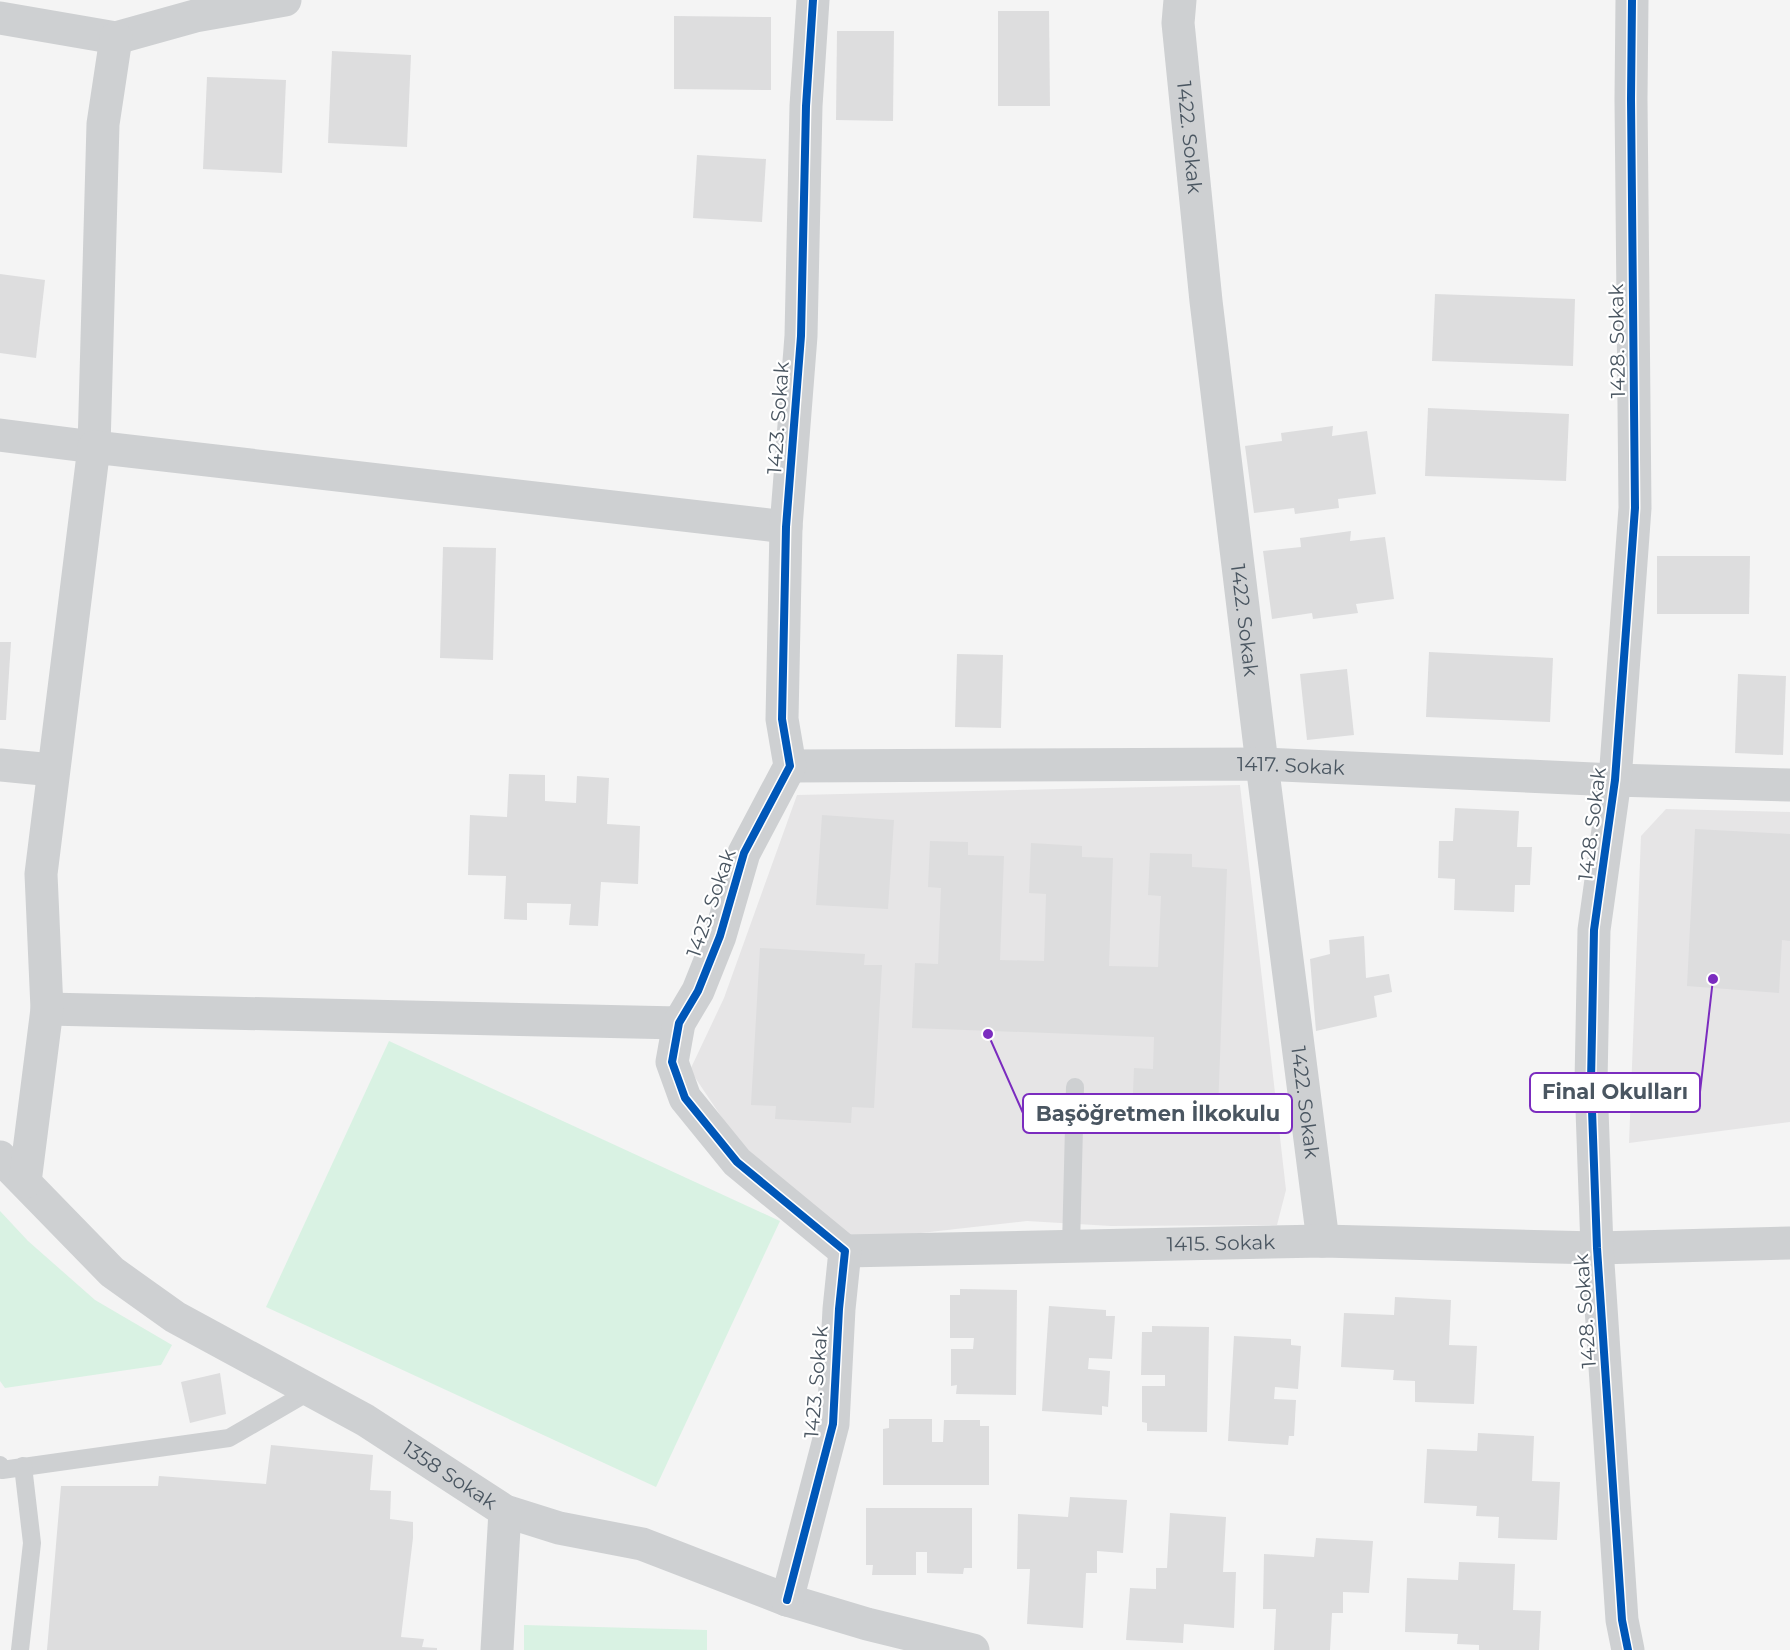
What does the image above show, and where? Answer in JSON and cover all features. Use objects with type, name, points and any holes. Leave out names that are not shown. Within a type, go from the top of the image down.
[{"type":"street","points":[[0,18],[116,38],[195,16],[285,0]]},
{"type":"street","name":"1423. Sokak","points":[[787,1600],[833,1424],[839,1309],[845,1251],[737,1162],[685,1098],[672,1062],[679,1023],[698,991],[720,936],[744,853],[790,766],[782,719],[786,527],[801,336],[806,106],[813,0]]},
{"type":"street","name":"1422. Sokak","points":[[1180,0],[1178,23],[1206,301],[1323,1240]]},
{"type":"street","name":"1428. Sokak","points":[[1628,1650],[1622,1620],[1597,1248],[1591,1082],[1594,930],[1615,780],[1635,508],[1632,0]]},
{"type":"street","points":[[25,1182],[47,1009],[41,874],[94,447],[103,124],[116,38]]},
{"type":"street","points":[[0,435],[786,527]]},
{"type":"street","name":"1417. Sokak","points":[[790,766],[1262,764],[1615,780],[1790,785]]},
{"type":"street","points":[[0,765],[53,770]]},
{"type":"street","points":[[47,1009],[679,1023]]},
{"type":"street","name":"1358 Sokak","points":[[0,1157],[112,1272],[175,1317],[365,1420],[505,1511],[559,1528],[642,1544],[787,1600],[867,1624],[973,1650]]},
{"type":"street","name":"1415. Sokak","points":[[845,1251],[1323,1240],[1597,1248],[1790,1243]]},
{"type":"street","points":[[496,1650],[505,1511]]},
{"type":"lane","points":[[1071,1246],[1075,1087]]},
{"type":"lane","points":[[0,1465],[2,1470],[229,1438],[310,1391]]},
{"type":"lane","points":[[20,1650],[32,1543],[23,1466]]},
{"type":"shaded area","points":[[1240,785],[1286,1190],[1277,1225],[1111,1226],[1027,1221],[903,1235],[847,1235],[745,1152],[690,1070],[724,998],[797,795]]},
{"type":"shaded area","points":[[1666,809],[1790,812],[1790,1122],[1629,1143],[1641,836]]},
{"type":"green space","points":[[389,1041],[780,1221],[656,1487],[266,1307]]},
{"type":"green space","points":[[0,1211],[28,1241],[95,1300],[172,1345],[161,1365],[5,1388],[0,1381]]},
{"type":"green space","points":[[524,1625],[707,1630],[707,1650],[524,1650]]},
{"type":"building","points":[[998,11],[1049,11],[1050,106],[998,106]]},
{"type":"building","points":[[674,16],[771,17],[771,90],[674,89]]},
{"type":"building","points":[[837,31],[894,31],[893,121],[836,120]]},
{"type":"building","points":[[332,51],[411,55],[407,147],[328,143]]},
{"type":"building","points":[[207,77],[286,80],[282,173],[203,169]]},
{"type":"building","points":[[697,155],[766,159],[762,222],[693,218]]},
{"type":"building","points":[[0,274],[45,280],[36,358],[0,353]]},
{"type":"building","points":[[1435,294],[1575,299],[1573,366],[1432,361]]},
{"type":"building","points":[[1428,408],[1569,414],[1566,481],[1425,476]]},
{"type":"building","points":[[1333,426],[1332,436],[1367,431],[1376,494],[1338,499],[1339,508],[1295,514],[1294,508],[1254,513],[1245,446],[1282,441],[1281,433]]},
{"type":"building","points":[[1351,531],[1350,541],[1385,537],[1394,599],[1356,604],[1358,613],[1313,619],[1312,613],[1272,619],[1263,551],[1301,547],[1300,538]]},
{"type":"building","points":[[443,547],[496,548],[493,660],[440,658]]},
{"type":"building","points":[[1657,556],[1750,556],[1749,614],[1657,614]]},
{"type":"building","points":[[0,642],[11,642],[6,720],[0,720]]},
{"type":"building","points":[[1429,652],[1553,658],[1550,722],[1426,717]]},
{"type":"building","points":[[957,654],[1003,655],[1001,728],[955,727]]},
{"type":"building","points":[[1347,669],[1354,735],[1307,740],[1300,674]]},
{"type":"building","points":[[1738,674],[1786,676],[1783,755],[1735,753]]},
{"type":"building","points":[[509,774],[545,775],[545,801],[576,803],[577,776],[609,778],[607,824],[640,826],[638,884],[601,882],[598,926],[569,925],[571,904],[527,903],[527,920],[504,919],[506,876],[468,875],[470,815],[507,817]]},
{"type":"building","points":[[1455,808],[1519,811],[1517,847],[1532,847],[1530,885],[1515,885],[1514,912],[1454,910],[1455,879],[1438,878],[1439,841],[1453,841]]},
{"type":"building","points":[[822,815],[894,820],[888,909],[816,905]]},
{"type":"building","points":[[1695,829],[1790,834],[1790,941],[1782,940],[1779,993],[1687,986]]},
{"type":"building","points":[[930,841],[968,842],[968,855],[1004,856],[1000,960],[1044,961],[1046,894],[1029,893],[1031,843],[1082,846],[1082,857],[1113,858],[1109,966],[1158,967],[1161,896],[1148,895],[1150,853],[1192,854],[1192,867],[1227,869],[1218,1110],[1183,1109],[1183,1118],[1132,1117],[1134,1068],[1153,1069],[1154,1037],[912,1028],[915,963],[938,964],[941,888],[928,887]]},
{"type":"building","points":[[1364,936],[1366,978],[1389,974],[1392,992],[1374,996],[1377,1017],[1316,1031],[1310,959],[1330,954],[1329,940]]},
{"type":"building","points":[[760,948],[865,954],[864,965],[882,965],[874,1108],[852,1107],[851,1123],[775,1119],[776,1106],[751,1105]]},
{"type":"building","points":[[960,1289],[1017,1290],[1016,1395],[956,1394],[957,1385],[951,1386],[951,1349],[973,1349],[974,1338],[950,1338],[950,1295],[960,1295]]},
{"type":"building","points":[[1395,1297],[1451,1300],[1449,1345],[1477,1346],[1474,1404],[1415,1402],[1415,1381],[1393,1380],[1394,1370],[1341,1367],[1344,1313],[1394,1315]]},
{"type":"building","points":[[1049,1306],[1106,1310],[1106,1316],[1115,1316],[1112,1359],[1089,1358],[1088,1369],[1110,1371],[1108,1407],[1102,1406],[1102,1415],[1042,1411]]},
{"type":"building","points":[[1152,1326],[1209,1327],[1207,1432],[1147,1431],[1147,1423],[1142,1422],[1142,1386],[1165,1386],[1165,1375],[1141,1375],[1142,1332],[1152,1332]]},
{"type":"building","points":[[1234,1336],[1291,1339],[1291,1345],[1301,1346],[1298,1389],[1275,1387],[1274,1399],[1296,1400],[1294,1436],[1289,1436],[1288,1445],[1228,1441]]},
{"type":"building","points":[[220,1373],[226,1414],[190,1423],[181,1382]]},
{"type":"building","points":[[889,1419],[932,1419],[932,1442],[943,1442],[944,1420],[980,1420],[980,1426],[989,1426],[989,1485],[883,1485],[883,1429],[889,1428]]},
{"type":"building","points":[[1478,1433],[1534,1436],[1532,1481],[1560,1482],[1557,1540],[1498,1538],[1499,1517],[1476,1516],[1477,1506],[1424,1503],[1427,1449],[1477,1451]]},
{"type":"building","points":[[271,1445],[373,1455],[370,1490],[391,1491],[390,1519],[413,1522],[401,1637],[424,1639],[422,1647],[437,1648],[437,1650],[47,1650],[61,1486],[158,1486],[159,1476],[266,1484]]},
{"type":"building","points":[[1070,1497],[1127,1500],[1123,1553],[1097,1551],[1097,1573],[1086,1573],[1083,1628],[1027,1624],[1030,1569],[1017,1569],[1018,1514],[1068,1517]]},
{"type":"building","points":[[866,1508],[972,1508],[972,1568],[964,1568],[963,1574],[927,1573],[927,1552],[916,1552],[916,1575],[872,1575],[873,1565],[866,1565]]},
{"type":"building","points":[[1170,1513],[1226,1517],[1223,1572],[1236,1572],[1234,1628],[1184,1624],[1183,1643],[1126,1640],[1130,1588],[1156,1589],[1156,1568],[1167,1568]]},
{"type":"building","points":[[1316,1538],[1373,1541],[1369,1593],[1343,1592],[1343,1613],[1332,1613],[1330,1650],[1274,1650],[1276,1609],[1263,1609],[1264,1554],[1314,1557]]},
{"type":"building","points":[[1459,1562],[1515,1564],[1513,1610],[1541,1611],[1539,1650],[1479,1650],[1479,1645],[1457,1644],[1458,1634],[1405,1632],[1407,1578],[1458,1580]]},
{"type":"cycle path","points":[[787,1600],[833,1424],[839,1309],[845,1251],[737,1162],[685,1098],[672,1062],[679,1023],[698,991],[720,936],[744,853],[790,766],[782,719],[786,527],[801,336],[806,106],[813,0]]},
{"type":"cycle path","points":[[1628,1650],[1622,1620],[1597,1248],[1591,1082],[1594,930],[1615,780],[1635,508],[1632,0]]},
{"type":"place","name":"Final Okulları","points":[[1713,979]]},
{"type":"place","name":"Başöğretmen İlkokulu","points":[[988,1034]]}]
